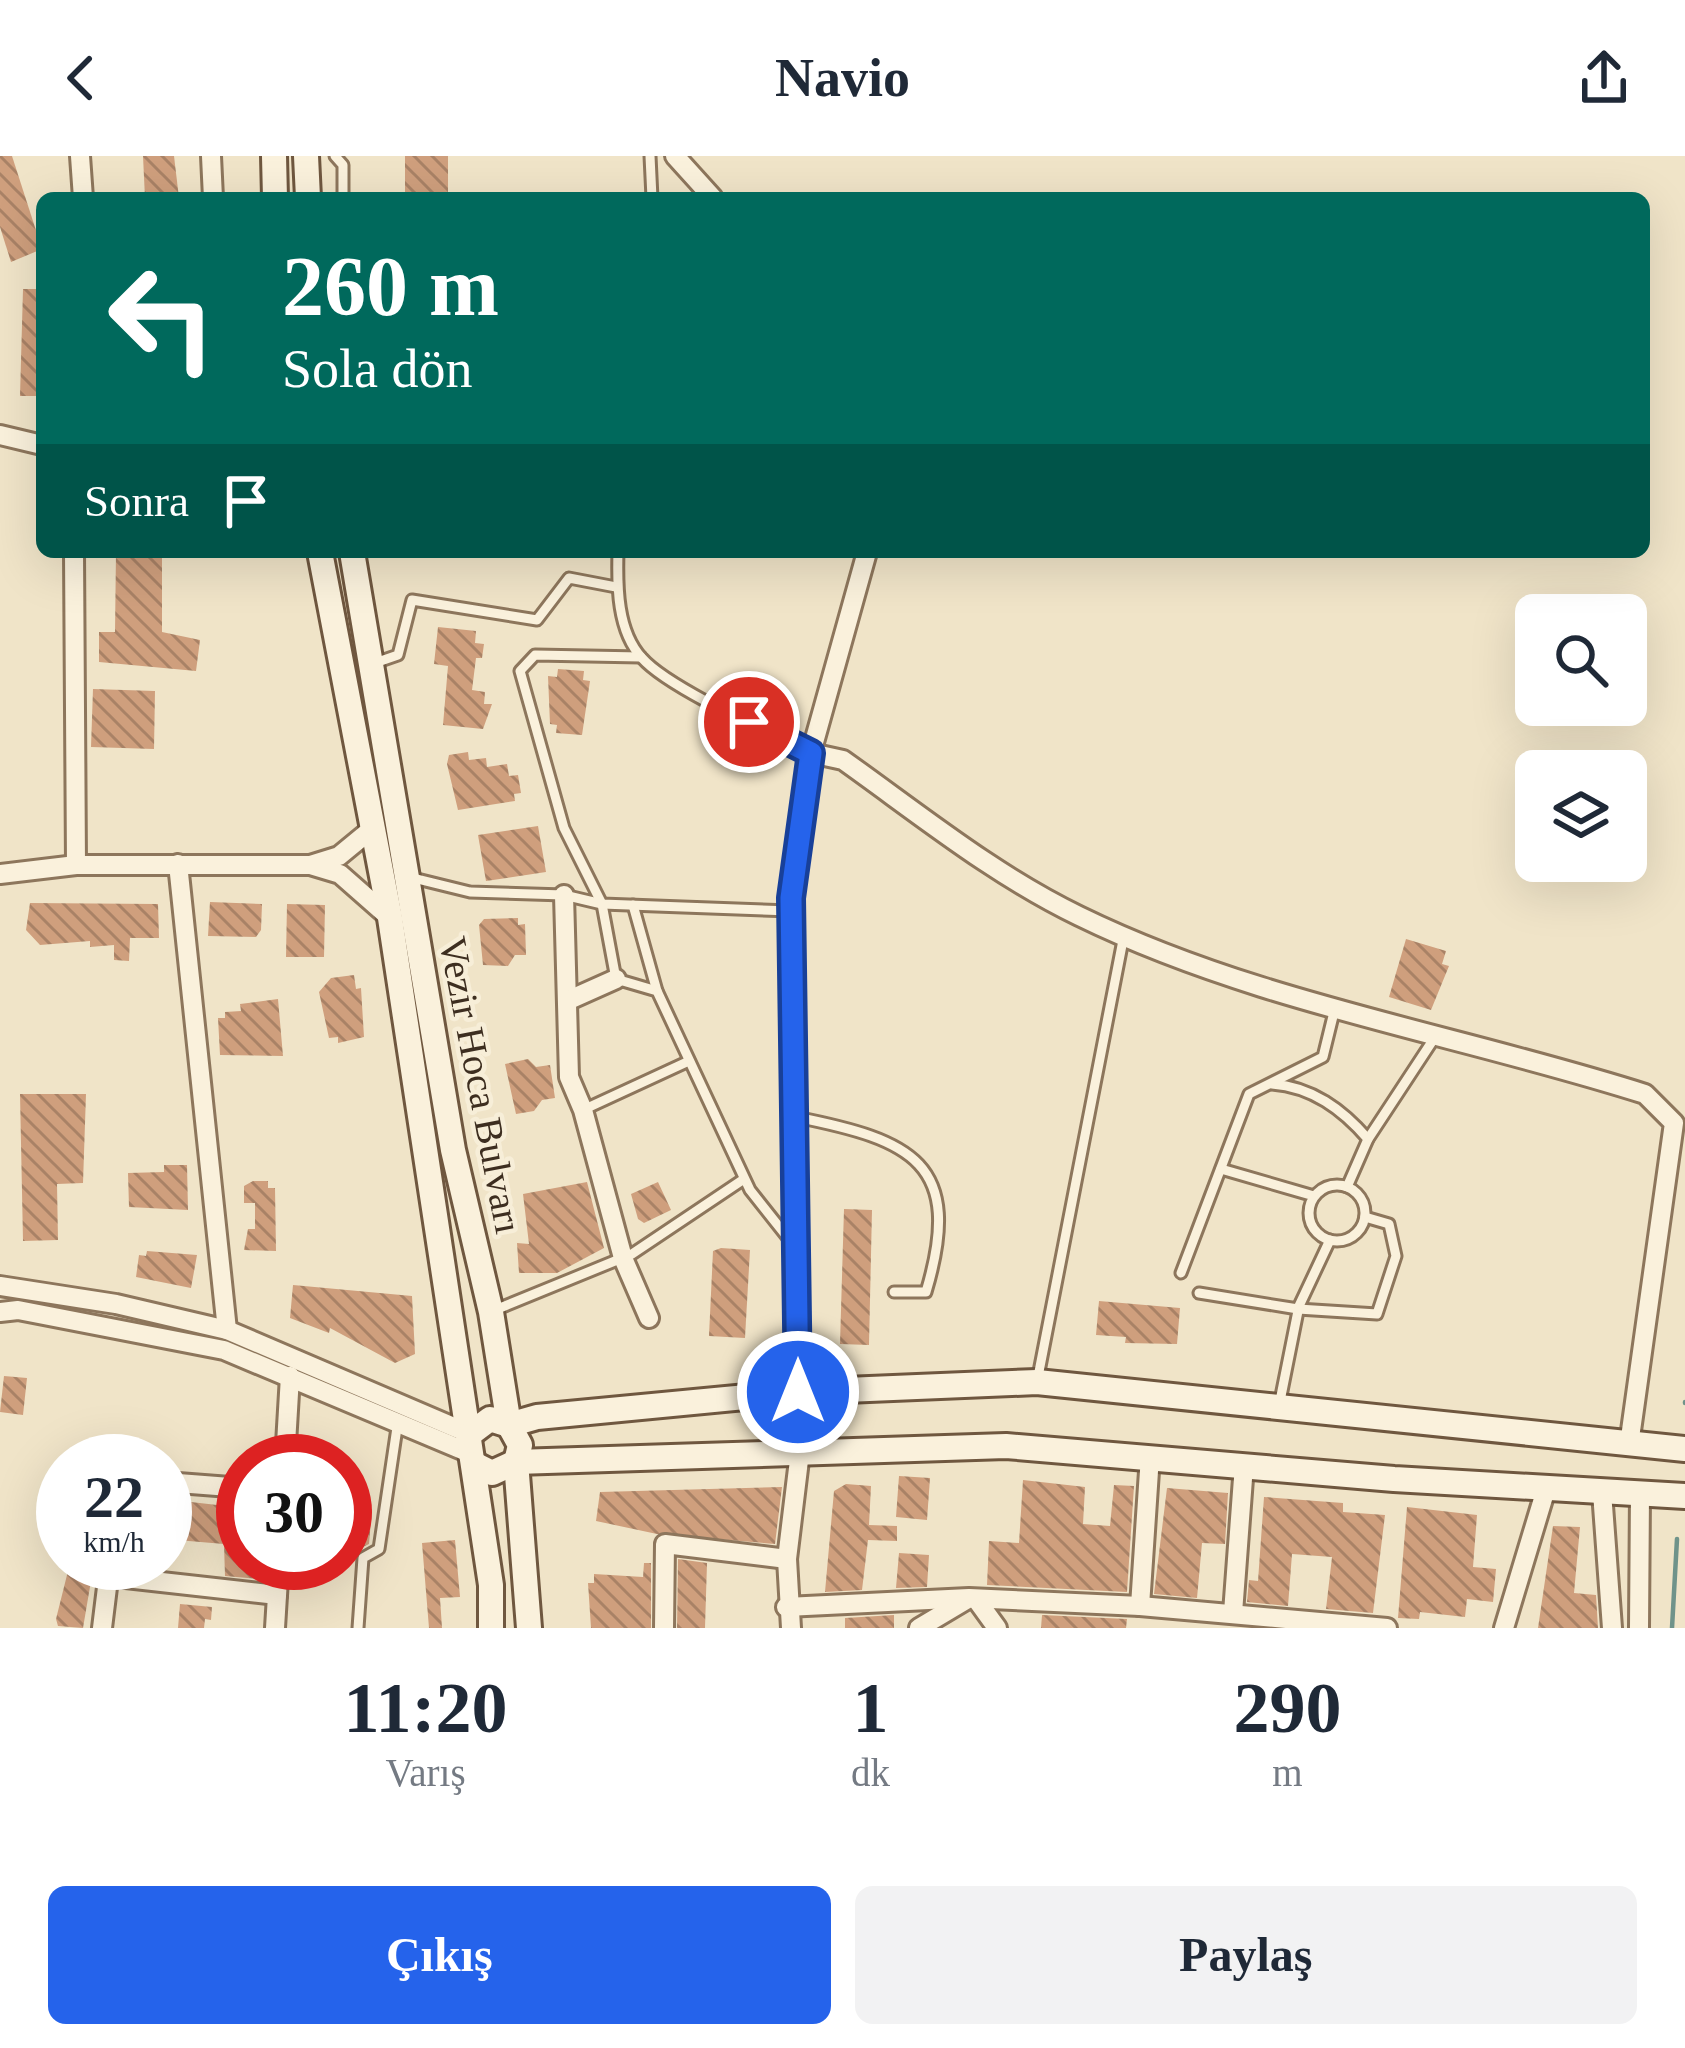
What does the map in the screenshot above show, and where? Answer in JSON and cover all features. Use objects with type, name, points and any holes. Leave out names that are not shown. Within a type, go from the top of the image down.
[{"type":"main road","points":[[274,156],[275,192]]},
{"type":"main road","points":[[306,156],[308,192]]},
{"type":"main road","name":"Vezir Hoca Bulvarı","points":[[321,558],[390,918],[491,1585],[491,1628]]},
{"type":"main road","name":"Vezir Hoca Bulvarı","points":[[353,558],[452,1150],[490,1312],[509,1425],[520,1445],[516,1462],[529,1628]]},
{"type":"main road","points":[[1685,1449],[1278,1411],[1037,1382],[798,1392],[538,1417],[509,1425],[490,1419],[470,1450],[493,1473],[516,1462],[1006,1445],[1546,1490],[1685,1496]]},
{"type":"street","points":[[80,156],[82,192]]},
{"type":"street","points":[[211,156],[213,192]]},
{"type":"street","points":[[676,156],[708,192]]},
{"type":"street","points":[[0,435],[36,444]]},
{"type":"street","points":[[74,558],[76,865]]},
{"type":"street","points":[[798,1392],[791,910],[811,753],[865,558]]},
{"type":"street","points":[[811,753],[843,760],[1010,879],[1124,935],[1251,986],[1645,1094],[1674,1123],[1629,1445]]},
{"type":"street","points":[[310,865],[339,856],[373,828]]},
{"type":"street","points":[[178,864],[227,1330]]},
{"type":"street","points":[[0,874],[76,865],[310,865],[340,874],[390,918]]},
{"type":"street","points":[[564,895],[569,1077],[584,1110],[622,1258],[650,1318]]},
{"type":"street","points":[[569,1000],[616,979]]},
{"type":"street","points":[[0,1286],[116,1304],[227,1330],[470,1450]]},
{"type":"street","points":[[0,1312],[18,1310],[224,1350],[470,1450]]},
{"type":"street","points":[[287,1434],[290,1376]]},
{"type":"street","points":[[790,1628],[787,1559],[800,1452]]},
{"type":"street","points":[[1140,1606],[1150,1456]]},
{"type":"street","points":[[1233,1613],[1244,1465]]},
{"type":"street","points":[[1504,1628],[1546,1490]]},
{"type":"street","points":[[1601,1492],[1612,1628]]},
{"type":"street","points":[[1639,1628],[1640,1494]]},
{"type":"street","points":[[664,1628],[665,1544],[787,1559]]},
{"type":"street","points":[[192,1582],[277,1595]]},
{"type":"street","points":[[102,1628],[107,1590]]},
{"type":"street","points":[[275,1628],[277,1590]]},
{"type":"street","points":[[786,1607],[973,1598],[1140,1606],[1387,1628]]},
{"type":"street","points":[[919,1628],[973,1598]]},
{"type":"street","points":[[973,1598],[997,1628]]},
{"type":"lane","points":[[335,156],[343,165],[343,192]]},
{"type":"lane","points":[[650,156],[652,192]]},
{"type":"lane","points":[[618,558],[616,587],[641,658]]},
{"type":"lane","points":[[370,664],[398,655],[412,600],[537,620],[569,578],[616,587]]},
{"type":"lane","points":[[657,991],[616,979],[602,904],[563,828],[520,671],[535,655],[641,658],[718,706],[811,753]]},
{"type":"lane","points":[[404,876],[470,892],[564,895],[602,904],[791,910]]},
{"type":"lane","points":[[633,905],[657,991],[744,1179],[799,1252]]},
{"type":"lane","points":[[1037,1382],[1124,935]]},
{"type":"lane","points":[[1181,1273],[1249,1094],[1323,1057],[1335,1006]]},
{"type":"lane","points":[[1347,1187],[1368,1139],[1437,1034]]},
{"type":"lane","points":[[584,1110],[689,1061]]},
{"type":"lane","points":[[1266,1083],[1300,1086],[1348,1117],[1368,1139]]},
{"type":"lane","points":[[796,1117],[872,1132],[916,1157],[941,1207],[937,1256],[926,1292],[894,1292]]},
{"type":"lane","points":[[1221,1169],[1314,1196]]},
{"type":"lane","points":[[490,1312],[622,1258],[744,1179]]},
{"type":"lane","points":[[1329,1186],[1347,1187],[1361,1199],[1365,1217],[1356,1234],[1330,1240],[1310,1222],[1314,1196],[1329,1186]]},
{"type":"lane","points":[[1199,1294],[1298,1309],[1377,1313],[1396,1256],[1389,1224],[1365,1217]]},
{"type":"lane","points":[[1278,1411],[1298,1309],[1330,1240]]},
{"type":"lane","points":[[358,1628],[363,1558],[379,1549],[398,1421]]},
{"type":"building","points":[[0,156],[12,156],[36,230],[36,252],[11,262],[0,227]]},
{"type":"building","points":[[143,156],[174,156],[178,192],[145,192]]},
{"type":"building","points":[[405,156],[448,156],[448,192],[405,192]]},
{"type":"building","points":[[23,289],[36,289],[36,396],[20,396]]},
{"type":"building","points":[[116,558],[162,558],[162,632],[200,640],[196,671],[99,662],[99,632],[115,632]]},
{"type":"building","points":[[438,627],[476,631],[475,643],[484,644],[482,658],[476,658],[472,690],[485,692],[484,704],[492,704],[483,729],[443,725],[448,666],[434,664]]},
{"type":"building","points":[[558,669],[584,671],[583,680],[590,681],[582,735],[556,733],[557,725],[550,724],[548,676],[557,677]]},
{"type":"building","points":[[93,689],[155,691],[154,749],[91,747]]},
{"type":"building","points":[[468,752],[469,760],[486,758],[487,767],[507,764],[509,776],[518,775],[521,793],[514,794],[515,801],[458,810],[447,764],[449,755]]},
{"type":"building","points":[[538,826],[546,872],[486,881],[478,835]]},
{"type":"building","points":[[210,902],[262,904],[261,930],[256,937],[208,936]]},
{"type":"building","points":[[30,903],[158,904],[159,938],[130,938],[129,961],[114,960],[114,945],[90,947],[90,941],[40,945],[26,930]]},
{"type":"building","points":[[287,904],[325,905],[324,957],[286,957]]},
{"type":"building","points":[[518,918],[518,925],[525,924],[526,955],[515,955],[508,966],[483,965],[479,925],[484,919]]},
{"type":"building","points":[[1406,939],[1446,951],[1442,964],[1449,966],[1431,1010],[1389,997]]},
{"type":"building","points":[[354,975],[356,989],[361,988],[364,1037],[338,1043],[338,1037],[329,1038],[319,992],[331,978]]},
{"type":"building","points":[[278,999],[283,1056],[220,1055],[218,1018],[225,1018],[225,1012],[241,1011],[240,1004]]},
{"type":"building","points":[[528,1059],[536,1067],[550,1065],[555,1098],[542,1100],[534,1111],[516,1114],[505,1064]]},
{"type":"building","points":[[20,1094],[86,1094],[83,1183],[57,1184],[58,1240],[23,1241]]},
{"type":"building","points":[[164,1165],[187,1165],[188,1210],[129,1207],[128,1173],[164,1172]]},
{"type":"building","points":[[268,1181],[268,1188],[275,1188],[276,1251],[244,1250],[248,1229],[255,1229],[255,1203],[244,1203],[244,1186]]},
{"type":"building","points":[[587,1182],[604,1248],[557,1273],[519,1273],[517,1243],[529,1244],[523,1194]]},
{"type":"building","points":[[658,1182],[671,1210],[644,1223],[638,1219],[631,1194]]},
{"type":"building","points":[[844,1209],[872,1210],[869,1345],[840,1344]]},
{"type":"building","points":[[750,1250],[745,1338],[709,1336],[713,1251]]},
{"type":"building","points":[[147,1251],[197,1255],[191,1288],[136,1277],[139,1255],[146,1256]]},
{"type":"building","points":[[293,1285],[412,1296],[415,1354],[395,1363],[330,1328],[329,1333],[290,1318]]},
{"type":"building","points":[[1099,1301],[1180,1308],[1177,1344],[1125,1343],[1126,1337],[1096,1335]]},
{"type":"building","points":[[4,1376],[27,1378],[23,1415],[0,1412]]},
{"type":"building","points":[[899,1476],[930,1478],[927,1520],[896,1517]]},
{"type":"building","points":[[1023,1480],[1085,1487],[1083,1524],[1110,1526],[1114,1485],[1134,1486],[1127,1592],[987,1585],[989,1541],[1019,1543]]},
{"type":"building","points":[[846,1484],[871,1486],[869,1525],[897,1526],[897,1541],[868,1540],[862,1590],[825,1592],[834,1491]]},
{"type":"building","points":[[782,1487],[775,1544],[657,1534],[596,1521],[600,1492]]},
{"type":"building","points":[[1167,1488],[1228,1493],[1225,1544],[1202,1543],[1197,1598],[1154,1594]]},
{"type":"building","points":[[1264,1497],[1343,1503],[1343,1512],[1385,1515],[1373,1613],[1326,1609],[1332,1557],[1292,1554],[1288,1606],[1247,1602],[1249,1580],[1258,1581]]},
{"type":"building","points":[[192,1502],[216,1505],[216,1543],[192,1541]]},
{"type":"building","points":[[1407,1507],[1477,1515],[1473,1567],[1496,1569],[1493,1602],[1467,1599],[1465,1617],[1420,1612],[1419,1619],[1398,1618]]},
{"type":"building","points":[[1553,1526],[1580,1527],[1574,1593],[1596,1595],[1598,1628],[1538,1628]]},
{"type":"building","points":[[455,1540],[460,1597],[440,1598],[442,1628],[429,1628],[422,1543]]},
{"type":"building","points":[[899,1553],[929,1555],[927,1587],[896,1588]]},
{"type":"building","points":[[678,1559],[707,1563],[705,1628],[677,1628]]},
{"type":"building","points":[[644,1563],[651,1563],[651,1628],[591,1628],[588,1583],[594,1583],[594,1574],[643,1577]]},
{"type":"building","points":[[63,1590],[89,1590],[83,1628],[58,1626]]},
{"type":"building","points":[[180,1604],[212,1607],[211,1620],[205,1619],[204,1628],[178,1628]]},
{"type":"building","points":[[894,1615],[894,1628],[845,1628],[845,1618]]},
{"type":"building","points":[[1042,1615],[1127,1619],[1126,1628],[1041,1628]]},
{"type":"waterway","points":[[1672,1628],[1677,1539]]},
{"type":"route","points":[[749,722],[811,753],[791,898],[798,1392]]}]
